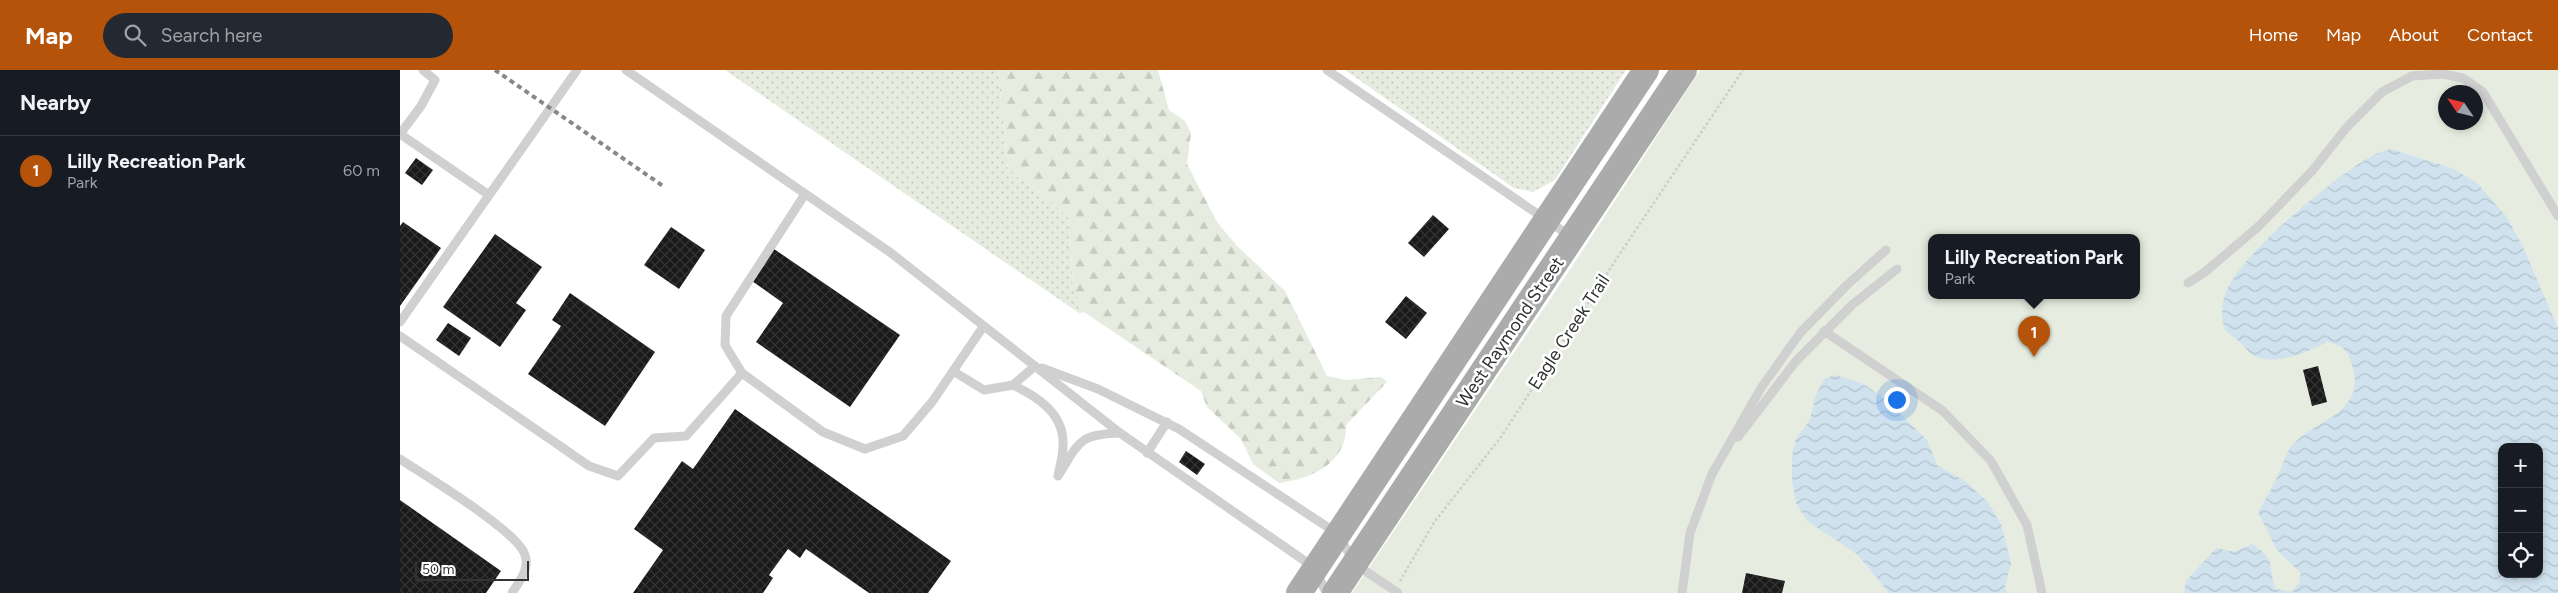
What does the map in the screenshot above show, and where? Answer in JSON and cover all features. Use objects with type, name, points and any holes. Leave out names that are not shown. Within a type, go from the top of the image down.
[{"type":"main road","name":"West Raymond Street","points":[[1299,593],[1646,70]]},
{"type":"main road","name":"West Raymond Street","points":[[1335,593],[1684,70]]},
{"type":"lane","points":[[423,70],[435,80],[421,106],[400,134],[490,195]]},
{"type":"lane","points":[[400,322],[577,70]]},
{"type":"lane","points":[[626,70],[891,252],[982,327],[1120,433],[1316,568],[1326,593]]},
{"type":"lane","points":[[1327,70],[1572,238]]},
{"type":"lane","points":[[2188,283],[2206,272],[2259,226],[2312,171],[2347,127],[2382,92],[2412,76],[2443,74],[2463,78],[2483,92],[2558,216]]},
{"type":"lane","points":[[805,194],[726,316],[725,345],[742,374],[823,432],[865,449],[903,436],[932,402],[982,327]]},
{"type":"lane","points":[[1682,593],[1690,533],[1712,474],[1761,388],[1800,333],[1847,285],[1886,250]]},
{"type":"lane","points":[[1712,474],[1796,361],[1824,332],[1897,269]]},
{"type":"lane","points":[[1824,332],[1943,411],[1991,461],[2027,526],[2042,593]]},
{"type":"lane","points":[[400,336],[589,466],[618,476],[654,438],[686,436],[742,374]]},
{"type":"lane","points":[[1035,366],[1098,389],[1167,422],[1338,534],[1355,564],[1396,592]]},
{"type":"lane","points":[[953,371],[984,390],[1013,385],[1035,366]]},
{"type":"lane","points":[[1013,385],[1036,396],[1056,417],[1064,441],[1058,476],[1078,444],[1096,434],[1120,433]]},
{"type":"lane","points":[[1147,453],[1167,422]]},
{"type":"lane","points":[[400,459],[509,534],[525,554],[525,573],[512,593]]},
{"type":"path","name":"Eagle Creek Trail","points":[[1396,592],[1436,521],[1501,437],[1623,249],[1743,70]]},
{"type":"green space","points":[[725,70],[998,70],[1008,171],[1040,192],[1069,218],[1073,286],[1084,312],[1079,313]]},
{"type":"green space","points":[[998,70],[1158,70],[1169,110],[1185,121],[1191,133],[1187,164],[1217,222],[1237,246],[1285,291],[1327,376],[1345,380],[1381,377],[1387,382],[1346,425],[1345,438],[1341,450],[1325,467],[1304,478],[1279,483],[1253,464],[1241,439],[1207,407],[1201,391],[1084,312],[1073,287],[1069,218],[1040,192],[1008,171]]},
{"type":"green space","points":[[1345,70],[1626,70],[1555,180],[1533,192],[1514,188]]},
{"type":"green space","points":[[1700,70],[2558,70],[2558,593],[1352,593],[1571,268]]},
{"type":"water","points":[[2391,149],[2454,169],[2477,183],[2506,216],[2523,247],[2558,328],[2558,593],[2184,593],[2186,581],[2216,548],[2235,552],[2252,544],[2265,554],[2268,559],[2276,589],[2292,592],[2299,583],[2301,573],[2277,550],[2258,512],[2289,450],[2298,440],[2334,416],[2352,396],[2355,382],[2352,365],[2344,349],[2327,342],[2311,350],[2282,359],[2263,359],[2255,356],[2226,331],[2222,318],[2222,307],[2225,294],[2234,278],[2267,239],[2311,199],[2333,182],[2380,152]]},
{"type":"water","points":[[1835,375],[1864,384],[1887,401],[1927,440],[1937,465],[1965,481],[1987,501],[2001,524],[2011,563],[2005,587],[2007,593],[1889,593],[1857,554],[1807,521],[1796,503],[1792,481],[1792,456],[1796,438],[1810,420],[1815,397],[1824,379]]},
{"type":"building","points":[[416,158],[433,170],[422,185],[405,173]]},
{"type":"building","points":[[1433,215],[1449,229],[1424,257],[1408,243]]},
{"type":"building","points":[[403,222],[441,248],[400,306],[400,226]]},
{"type":"building","points":[[671,227],[705,250],[679,289],[644,265]]},
{"type":"building","points":[[495,234],[542,267],[516,303],[526,310],[500,347],[443,307]]},
{"type":"building","points":[[774,249],[900,335],[850,407],[756,342],[783,303],[752,281]]},
{"type":"building","points":[[570,293],[655,352],[605,426],[528,374],[561,326],[552,320]]},
{"type":"building","points":[[1406,296],[1427,313],[1406,339],[1385,322]]},
{"type":"building","points":[[448,323],[471,338],[459,356],[436,340]]},
{"type":"building","points":[[2318,366],[2327,402],[2312,406],[2303,370]]},
{"type":"building","points":[[735,409],[951,561],[928,593],[869,593],[806,549],[800,558],[788,549],[769,575],[773,578],[763,593],[633,593],[663,550],[634,529],[682,461],[693,469]]},
{"type":"building","points":[[1186,451],[1205,464],[1197,475],[1179,462]]},
{"type":"building","points":[[400,500],[501,571],[486,593],[400,593]]},
{"type":"building","points":[[1746,573],[1785,581],[1782,593],[1742,593]]},
{"type":"railway","points":[[495,70],[663,186]]},
{"type":"place","name":"Lilly Recreation Park","points":[[2034,357]]}]
